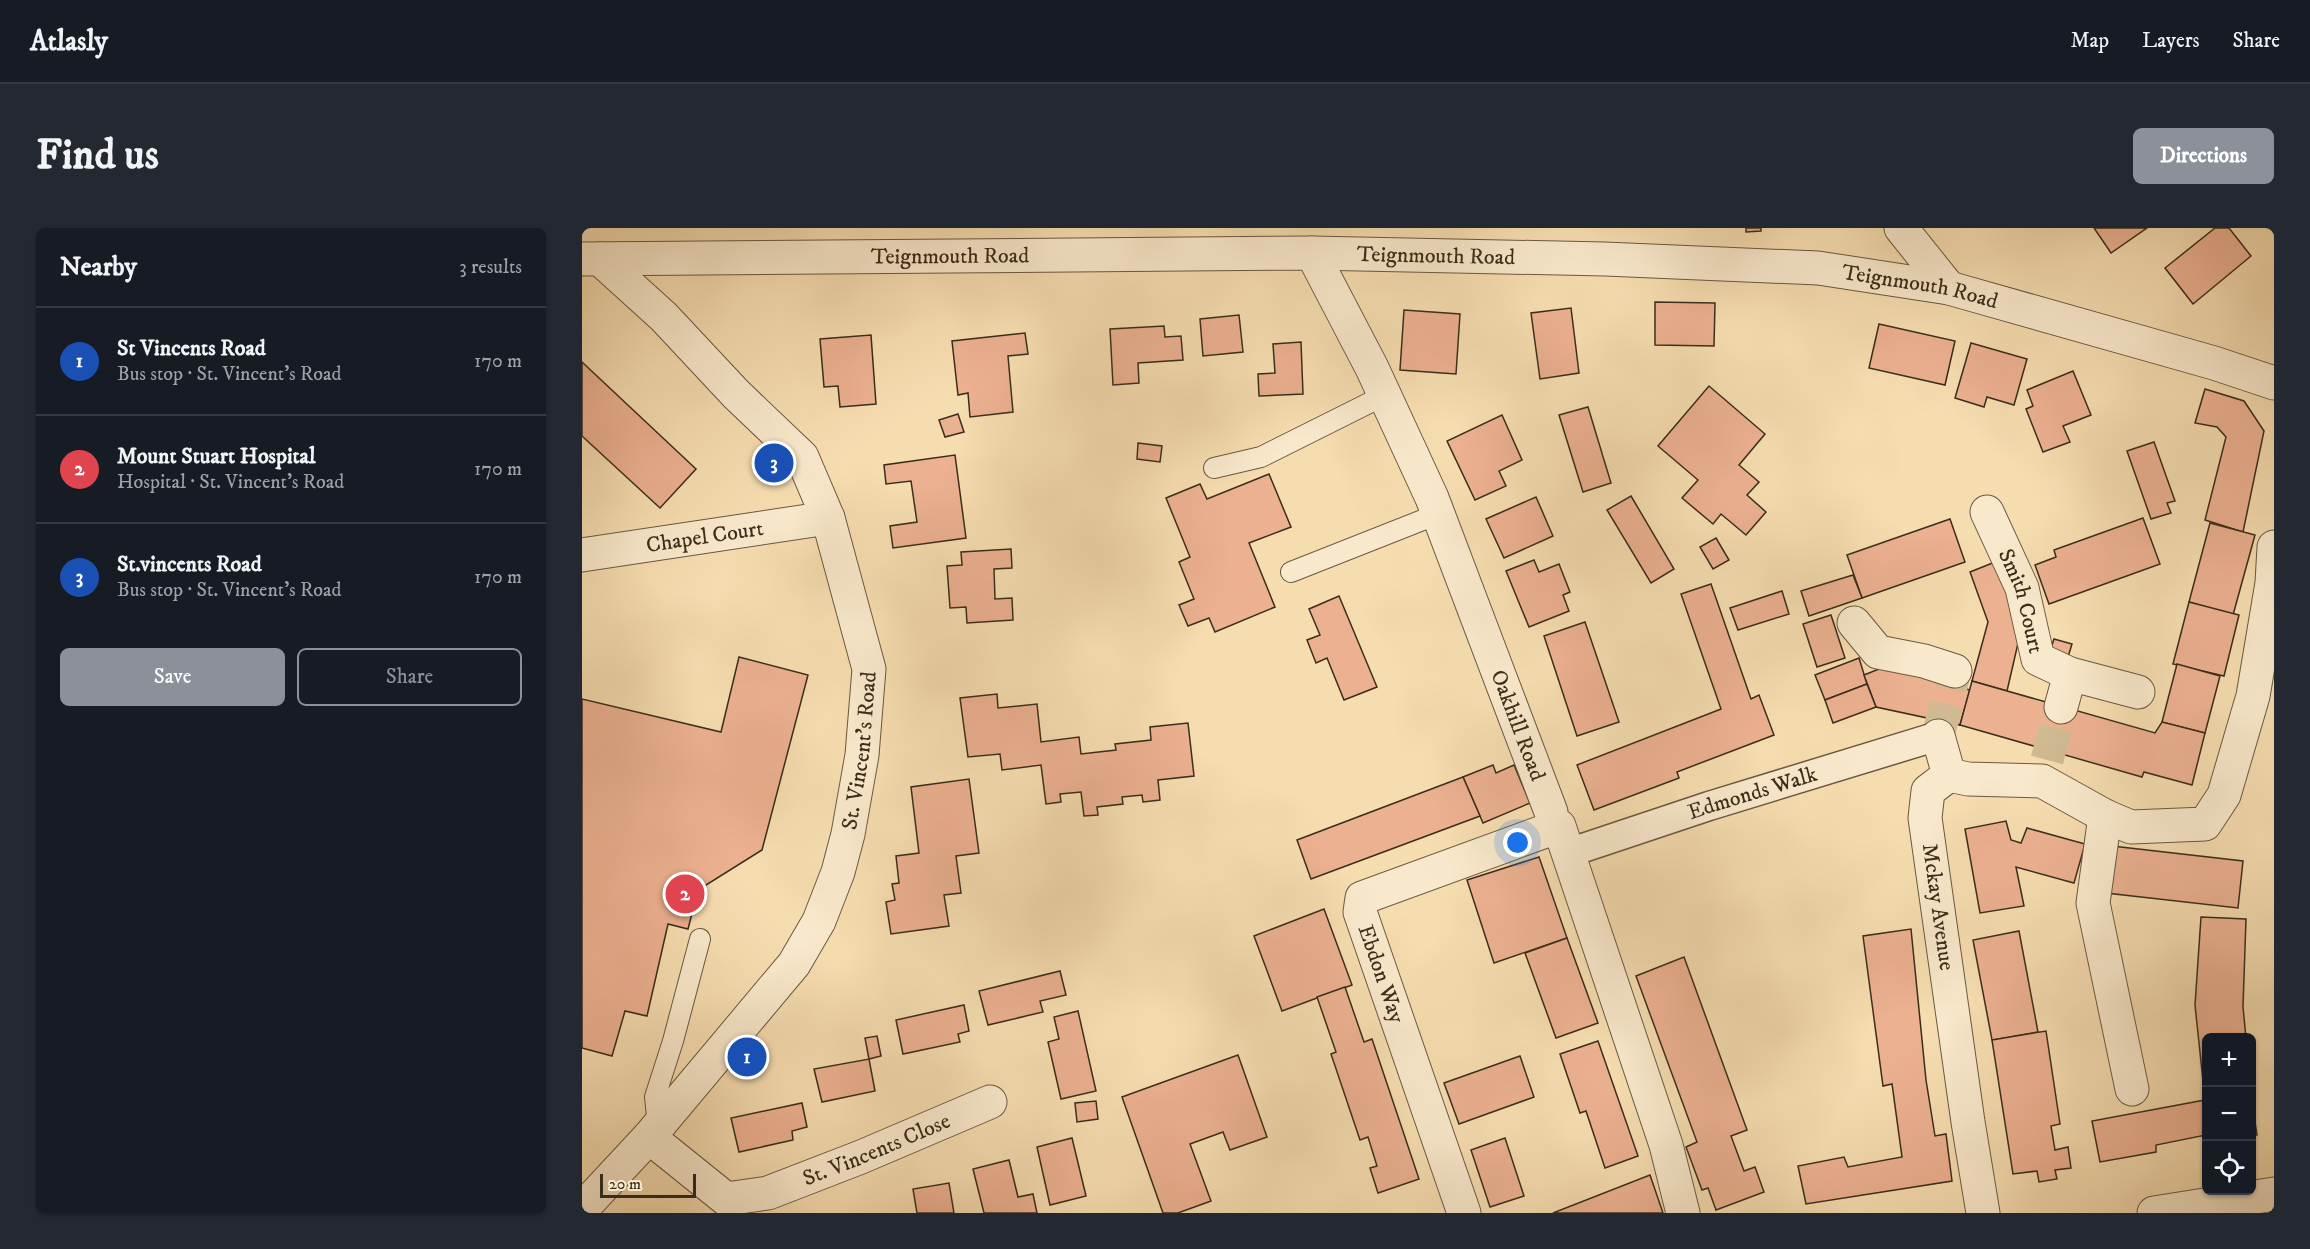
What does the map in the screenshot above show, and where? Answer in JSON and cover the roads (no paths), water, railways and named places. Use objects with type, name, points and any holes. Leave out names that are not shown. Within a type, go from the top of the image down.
[{"type":"street","points":[[1901,228],[1948,288]]},
{"type":"street","name":"Teignmouth Road","points":[[591,259],[1312,253],[1605,259],[1818,267],[1948,288],[2214,363],[2274,383]]},
{"type":"street","name":"Oakhill Road","points":[[1312,253],[1385,395],[1438,514],[1559,830],[1666,1145],[1683,1213]]},
{"type":"street","name":"St. Vincent's Road","points":[[582,1209],[654,1132],[794,963],[819,921],[838,872],[848,834],[862,755],[869,669],[828,518],[802,457],[736,394],[664,317],[591,259]]},
{"type":"street","name":"Smith Court","points":[[1987,512],[2022,588],[2038,659],[2070,674],[2138,692]]},
{"type":"street","name":"Chapel Court","points":[[582,555],[828,518]]},
{"type":"street","points":[[1938,736],[1949,775],[1968,779],[2045,770],[2105,816],[2132,827],[2205,824],[2224,795],[2253,696],[2272,583],[2274,547]]},
{"type":"street","points":[[1854,623],[1878,652],[1924,661],[1955,671]]},
{"type":"street","name":"Smith Court","points":[[2061,707],[2070,674]]},
{"type":"street","name":"Edmonds Walk","points":[[1559,830],[1698,810],[1938,736]]},
{"type":"street","name":"Mckay Avenue","points":[[1949,775],[1928,791],[1925,818],[1983,1213]]},
{"type":"street","points":[[2105,816],[2093,903],[2132,1089]]},
{"type":"street","name":"Ebdon Way","points":[[1464,1213],[1360,912],[1362,898],[1559,830]]},
{"type":"street","name":"St. Vincents Close","points":[[654,1132],[730,1206],[861,1157],[990,1102]]},
{"type":"street","points":[[2154,1213],[2274,1194]]},
{"type":"lane","points":[[1214,468],[1261,457],[1385,395]]},
{"type":"lane","points":[[1291,572],[1438,514]]},
{"type":"lane","points":[[654,1132],[654,1097],[673,1041],[700,939]]},
{"type":"tunnel","points":[[1938,736],[1955,671]]},
{"type":"tunnel","points":[[2047,760],[2061,707]]},
{"type":"place","name":"St.vincents Road","points":[[774,463]]},
{"type":"place","name":"Mount Stuart Hospital","points":[[685,894]]},
{"type":"place","name":"St Vincents Road","points":[[747,1057]]}]
